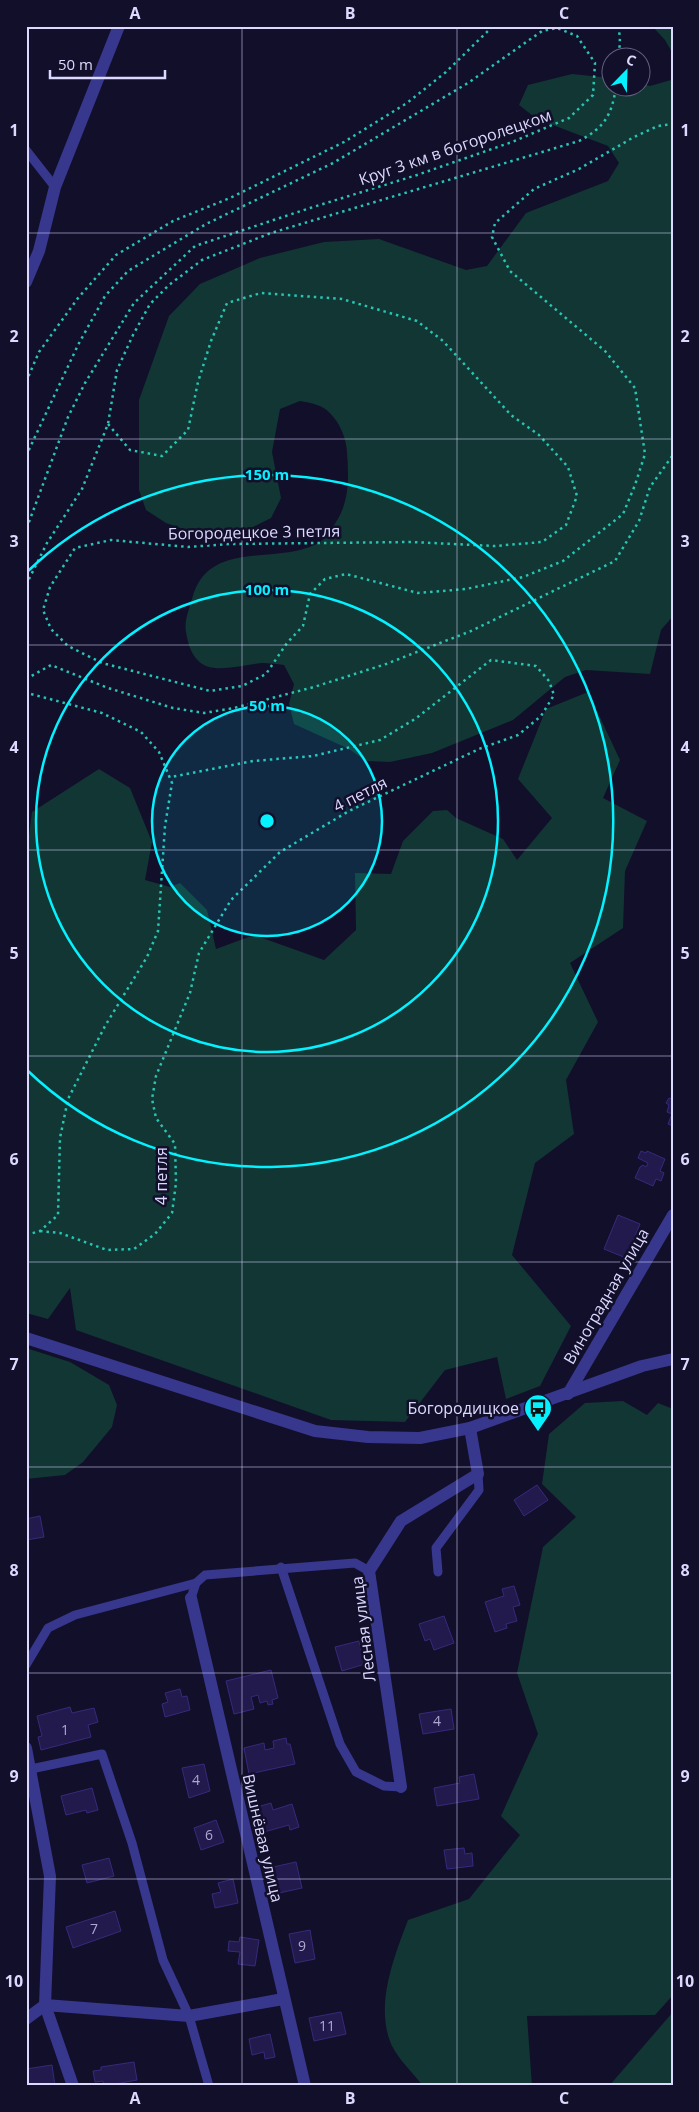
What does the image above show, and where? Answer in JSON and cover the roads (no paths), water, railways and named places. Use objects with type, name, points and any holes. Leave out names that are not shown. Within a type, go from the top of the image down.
[{"type":"street","points":[[26,282],[39,251],[55,187],[119,26]]},
{"type":"street","name":"Виноградная улица","points":[[568,1394],[673,1215]]},
{"type":"street","points":[[26,1338],[315,1431],[368,1437],[420,1438],[470,1428],[642,1366],[673,1359]]},
{"type":"street","points":[[470,1428],[478,1474]]},
{"type":"street","name":"Лесная улица","points":[[401,1787],[369,1571],[400,1521],[478,1474]]},
{"type":"street","name":"Вишнёвая улица","points":[[191,1598],[283,1999],[305,2086]]},
{"type":"street","points":[[26,1748],[28,1770],[50,1876],[45,2004],[73,2086]]},
{"type":"street","points":[[26,2019],[45,2004],[189,2016],[283,1999]]},
{"type":"lane","points":[[26,150],[55,187]]},
{"type":"lane","points":[[438,1572],[436,1548],[479,1490],[478,1474]]},
{"type":"lane","points":[[26,1665],[48,1628],[75,1615],[196,1583],[205,1575],[355,1563],[369,1571]]},
{"type":"lane","points":[[281,1568],[340,1744],[356,1772],[384,1786],[401,1787]]},
{"type":"lane","points":[[191,1598],[196,1583]]},
{"type":"lane","points":[[28,1770],[102,1754],[132,1843],[163,1960],[189,2016],[208,2086]]},
{"type":"place","name":"Богородицкое","points":[[538,1432]]}]
